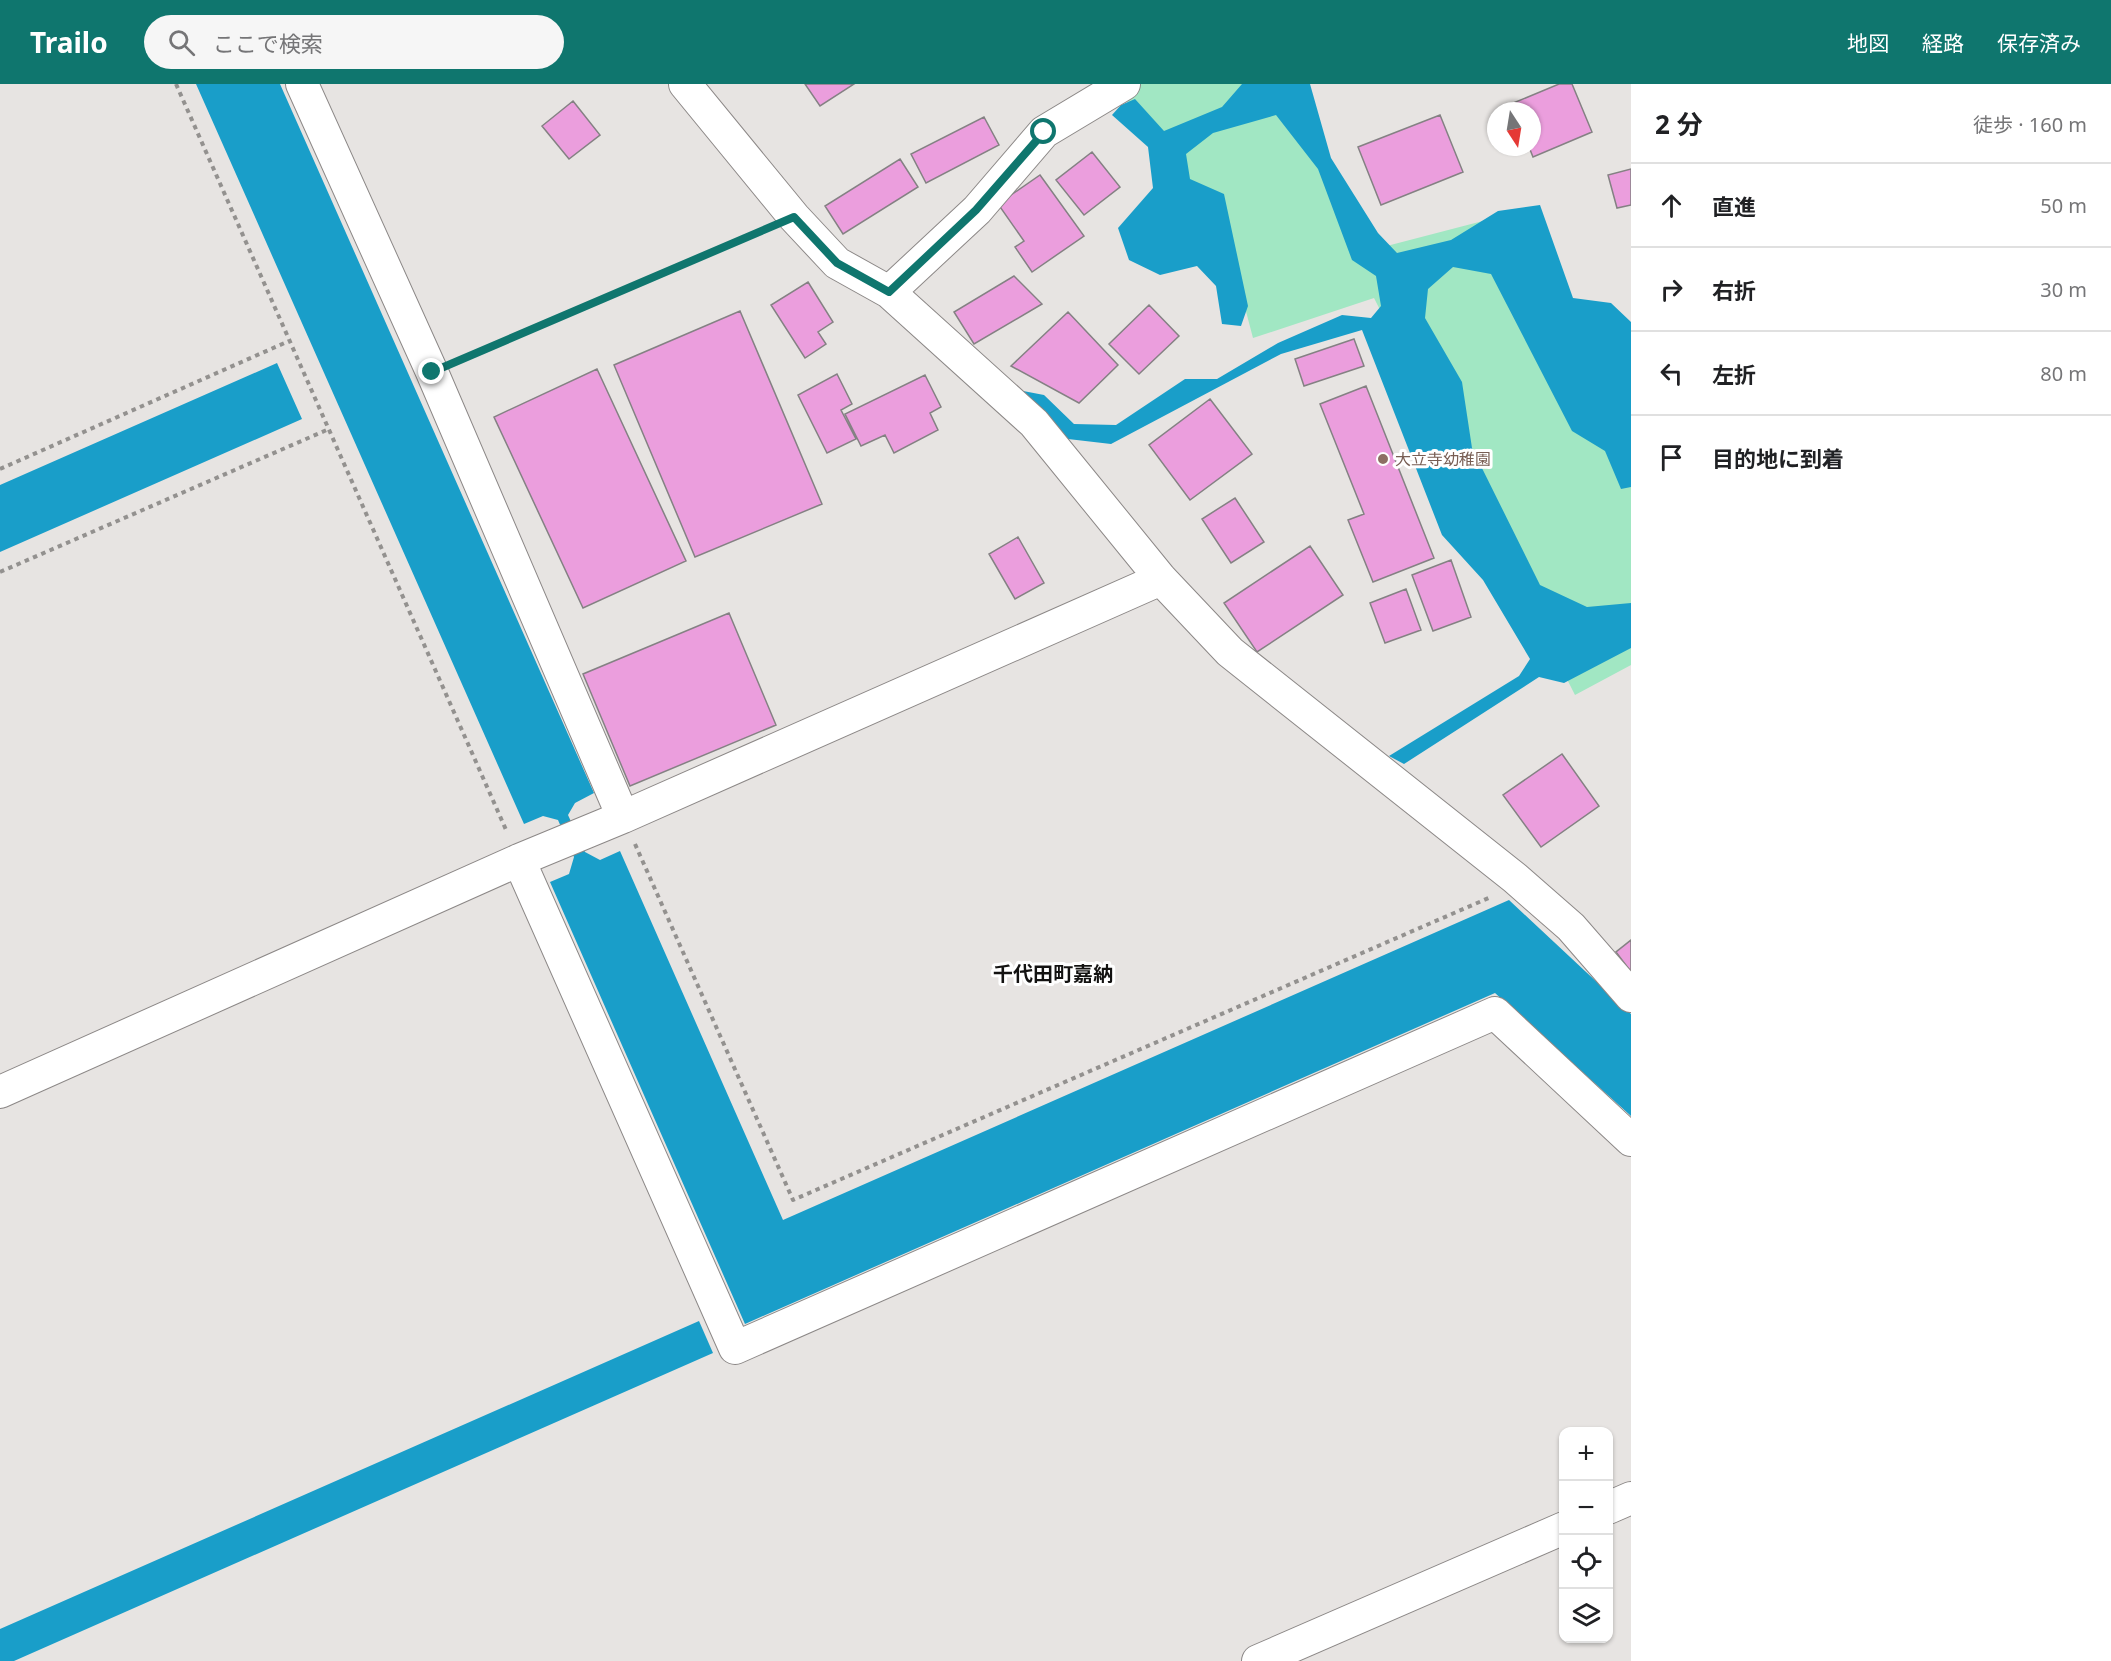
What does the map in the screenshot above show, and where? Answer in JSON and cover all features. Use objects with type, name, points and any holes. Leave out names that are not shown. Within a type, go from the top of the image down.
[{"type":"street","points":[[302,84],[432,372],[623,817]]},
{"type":"street","points":[[685,84],[794,217],[837,263],[889,292],[1034,423],[1161,579],[1230,652],[1515,878],[1571,927],[1631,996]]},
{"type":"street","points":[[889,292],[976,210],[1044,132],[1124,84]]},
{"type":"street","points":[[0,1092],[519,860],[623,817],[1161,579]]},
{"type":"street","points":[[519,860],[735,1348],[1495,1013],[1631,1140]]},
{"type":"street","points":[[1613,1506],[1631,1498]]},
{"type":"street","points":[[1258,1661],[1559,1530]]},
{"type":"path","points":[[176,84],[519,860]]},
{"type":"path","points":[[432,372],[794,217]]},
{"type":"path","points":[[0,469],[290,340]]},
{"type":"path","points":[[0,572],[329,429]]},
{"type":"path","points":[[623,817],[793,1200],[1491,897],[1515,878]]},
{"type":"green space","points":[[1119,84],[1292,84],[1356,254],[1537,207],[1631,458],[1631,665],[1575,695],[1374,298],[1253,338],[1217,201],[1171,191]]},
{"type":"water","points":[[196,84],[280,84],[594,793],[575,803],[568,815],[585,852],[600,860],[620,851],[783,1220],[1509,900],[1631,1014],[1631,1116],[1495,993],[745,1324],[550,882],[569,874],[574,857],[558,820],[543,816],[524,824]]},
{"type":"water","points":[[1242,84],[1310,84],[1331,158],[1378,233],[1397,253],[1451,240],[1498,211],[1540,205],[1573,298],[1611,303],[1631,322],[1631,487],[1621,489],[1605,451],[1572,431],[1491,274],[1453,267],[1428,289],[1425,318],[1462,382],[1472,448],[1540,585],[1587,607],[1631,603],[1631,648],[1564,683],[1539,677],[1404,764],[1389,756],[1519,676],[1530,659],[1483,580],[1442,535],[1362,330],[1281,354],[1111,444],[1068,439],[1018,390],[1044,395],[1074,424],[1116,425],[1185,379],[1217,379],[1278,343],[1342,315],[1371,318],[1381,306],[1376,276],[1352,260],[1318,169],[1276,115],[1213,133],[1186,154],[1190,179],[1224,194],[1248,306],[1241,326],[1222,324],[1216,286],[1197,266],[1160,275],[1129,260],[1118,228],[1153,188],[1148,147],[1112,115],[1121,105],[1135,99],[1164,131],[1222,107]]},
{"type":"water","points":[[277,363],[302,419],[0,552],[0,485]]},
{"type":"water","points":[[699,1321],[713,1353],[14,1661],[0,1661],[0,1629]]},
{"type":"building","points":[[805,84],[854,84],[820,106]]},
{"type":"building","points":[[1559,84],[1572,84],[1592,132],[1541,154],[1541,102],[1516,102]]},
{"type":"building","points":[[573,101],[600,135],[569,159],[542,126]]},
{"type":"building","points":[[1440,115],[1463,172],[1381,205],[1358,147]]},
{"type":"building","points":[[984,117],[999,145],[926,183],[911,154]]},
{"type":"building","points":[[1092,152],[1120,187],[1084,215],[1056,180]]},
{"type":"building","points":[[900,159],[918,187],[843,234],[825,206]]},
{"type":"building","points":[[1631,169],[1631,205],[1617,208],[1608,175]]},
{"type":"building","points":[[1040,175],[1084,236],[1032,272],[1015,247],[1024,241],[998,204]]},
{"type":"building","points":[[1014,276],[1042,304],[974,344],[954,312]]},
{"type":"building","points":[[808,282],[833,322],[818,332],[826,344],[805,358],[771,305]]},
{"type":"building","points":[[1149,305],[1179,336],[1139,374],[1109,344]]},
{"type":"building","points":[[740,311],[822,504],[695,557],[614,365]]},
{"type":"building","points":[[1068,312],[1118,365],[1079,403],[1011,366]]},
{"type":"building","points":[[1354,339],[1364,366],[1304,386],[1295,359]]},
{"type":"building","points":[[597,369],[686,561],[583,608],[494,417]]},
{"type":"building","points":[[837,374],[852,404],[841,410],[856,439],[827,453],[798,395]]},
{"type":"building","points":[[925,375],[941,407],[930,413],[938,430],[894,453],[885,435],[861,446],[845,414]]},
{"type":"building","points":[[1366,386],[1434,558],[1373,582],[1348,520],[1364,514],[1320,404]]},
{"type":"building","points":[[1210,399],[1252,454],[1190,500],[1149,445]]},
{"type":"building","points":[[1235,498],[1264,542],[1231,563],[1202,519]]},
{"type":"building","points":[[1018,537],[1044,583],[1015,599],[989,554]]},
{"type":"building","points":[[1310,546],[1343,595],[1257,652],[1224,603]]},
{"type":"building","points":[[1451,560],[1471,617],[1433,631],[1412,575]]},
{"type":"building","points":[[1406,589],[1421,630],[1385,643],[1370,603]]},
{"type":"building","points":[[729,613],[776,725],[630,786],[583,674]]},
{"type":"building","points":[[1562,754],[1599,806],[1541,847],[1503,795]]},
{"type":"building","points":[[1631,940],[1631,972],[1616,952]]},
{"type":"place","name":"大立寺幼稚園","points":[[1383,459]]},
{"type":"district","name":"千代田町嘉納","points":[[1053,973]]},
{"type":"route","points":[[432,372],[794,217],[837,263],[889,292],[976,210],[1044,132]]}]
